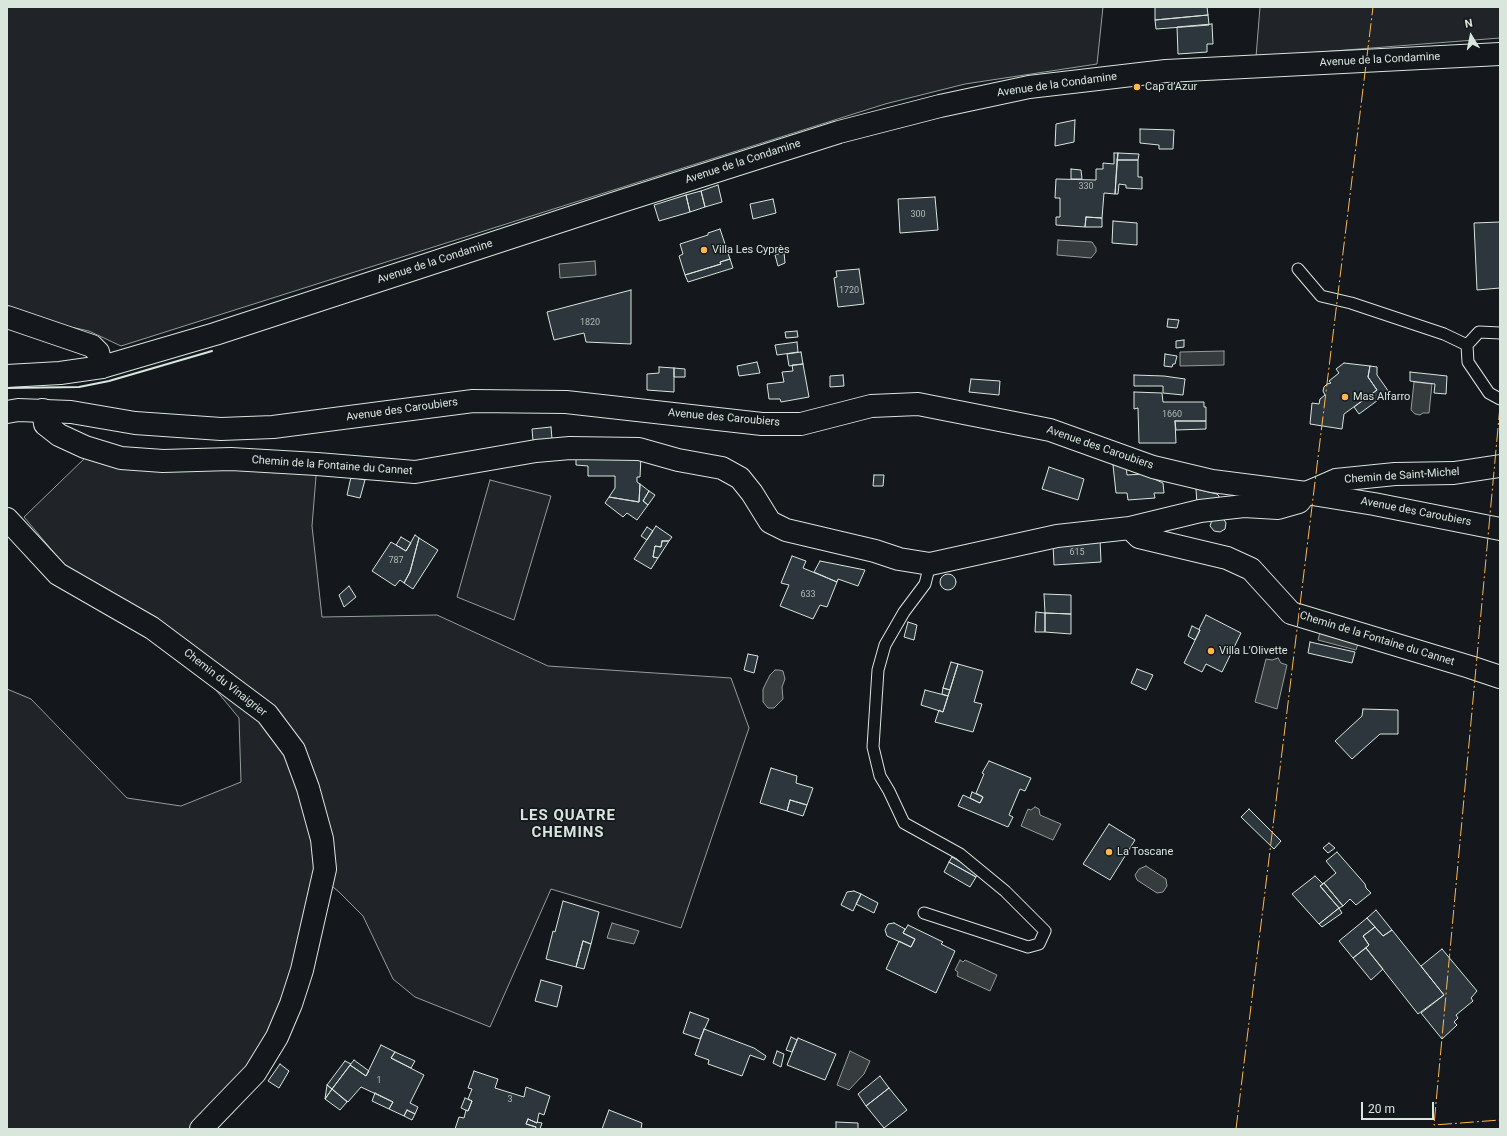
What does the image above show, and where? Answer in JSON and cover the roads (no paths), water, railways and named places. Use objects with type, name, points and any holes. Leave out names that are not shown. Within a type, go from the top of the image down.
[{"type":"street","name":"Avenue de la Condamine","points":[[7,376],[60,373],[102,368],[215,334],[614,203],[839,132],[940,106],[1029,87],[1166,70],[1500,54]]},
{"type":"street","points":[[7,318],[92,346],[98,352],[102,368]]},
{"type":"street","name":"Avenue des Caroubiers","points":[[7,412],[18,410],[71,412],[135,423],[221,429],[274,427],[473,401],[566,402],[762,424],[802,424],[871,406],[918,404],[1050,430],[1153,467],[1212,481],[1306,493],[1374,504],[1500,528]]},
{"type":"street","name":"Chemin de la Fontaine du Cannet","points":[[43,410],[45,424],[59,436],[85,447],[121,458],[163,461],[231,459],[415,472],[536,451],[570,448],[639,449],[678,460],[722,468],[728,471],[740,478],[752,493],[770,522],[786,530],[875,551],[899,559],[930,564],[1057,536],[1130,528],[1139,537],[1227,558],[1251,570],[1291,613],[1500,677]]},
{"type":"street","name":"Chemin de Saint-Michel","points":[[1130,528],[1200,511],[1244,506],[1278,508],[1299,502],[1306,493],[1336,480],[1395,474],[1454,473],[1500,466]]},
{"type":"street","name":"Chemin du Vinaigrier","points":[[7,519],[58,574],[152,628],[267,714],[294,750],[308,788],[322,839],[325,869],[302,970],[292,1004],[278,1037],[255,1073],[201,1129]]},
{"type":"lane","points":[[1298,270],[1321,296],[1351,303],[1444,334],[1467,345]]},
{"type":"lane","points":[[1500,333],[1479,332],[1467,345],[1468,362],[1489,393],[1500,399]]},
{"type":"lane","points":[[924,913],[1028,947],[1039,944],[1044,931],[1005,891],[960,854],[904,823],[880,776],[873,748],[878,670],[884,645],[904,612],[925,584],[930,564]]},
{"type":"place","name":"Cap d’Azur","points":[[1137,87]]},
{"type":"place","name":"Villa Les Cyprès","points":[[704,250]]},
{"type":"place","name":"Mas Alfarro","points":[[1345,397]]},
{"type":"place","name":"Villa L'Olivette","points":[[1211,651]]},
{"type":"place","name":"La Toscane","points":[[1109,852]]},
{"type":"district","name":"LES QUATRE CHEMINS","points":[[568,824]]}]
